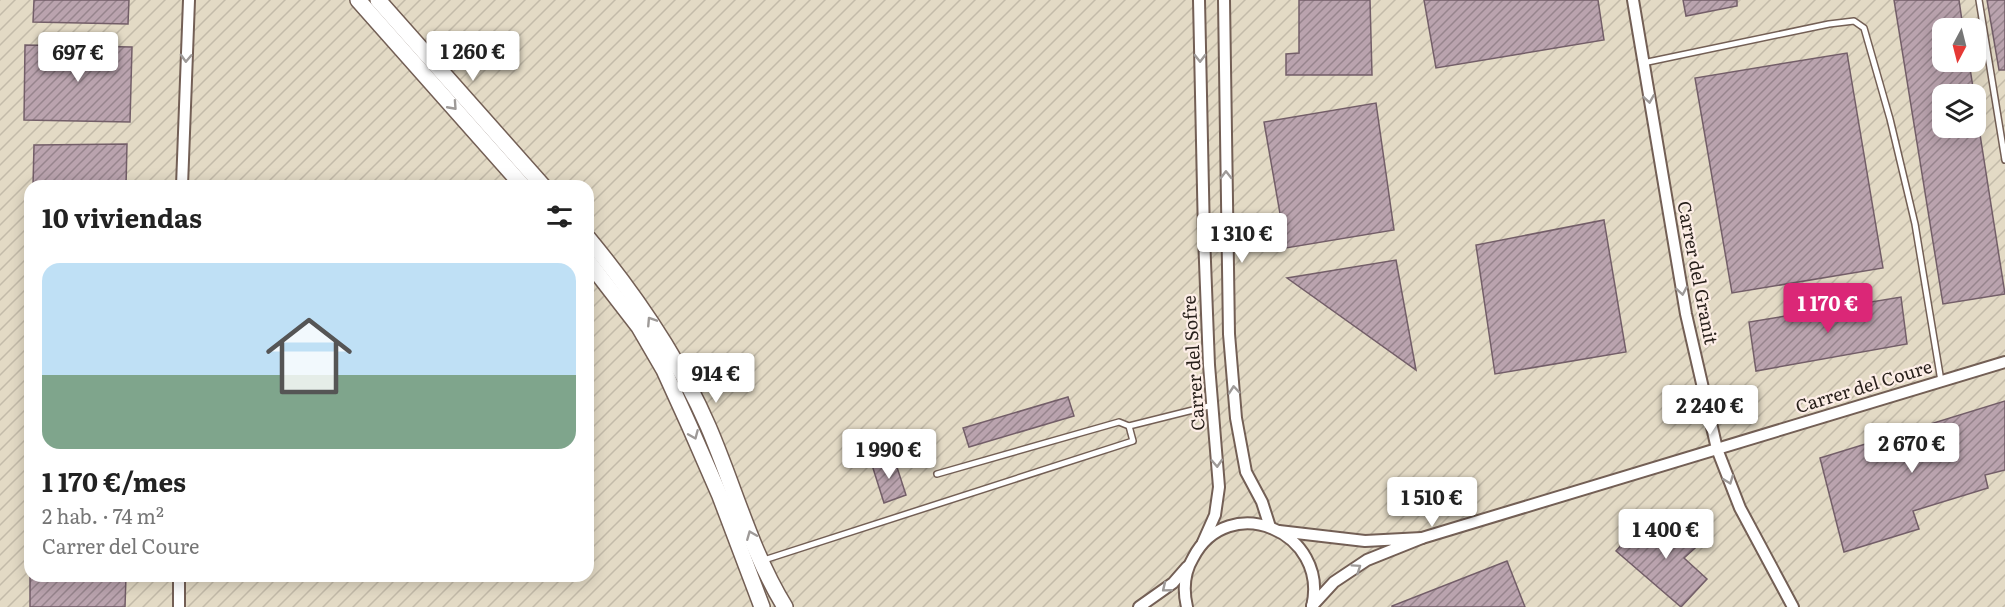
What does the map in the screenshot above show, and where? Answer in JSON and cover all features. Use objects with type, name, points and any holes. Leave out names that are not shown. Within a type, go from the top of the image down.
[{"type":"main road","points":[[358,0],[519,180]]},
{"type":"main road","points":[[378,0],[538,180]]},
{"type":"main road","points":[[594,245],[643,308],[684,378],[708,426],[762,561],[785,607]]},
{"type":"main road","points":[[594,269],[639,327],[664,370],[715,486],[762,607]]},
{"type":"street","points":[[182,180],[189,0]]},
{"type":"street","name":"Carrer del Sofre","points":[[1189,565],[1203,542],[1215,515],[1219,487],[1209,365],[1199,0]]},
{"type":"street","name":"Carrer del Sofre","points":[[1224,0],[1229,334],[1236,417],[1246,472],[1275,529]]},
{"type":"street","name":"Carrer del Granit","points":[[1633,0],[1686,314],[1717,449],[1740,508],[1793,607]]},
{"type":"street","name":"Carrer del Coure","points":[[1312,606],[1334,582],[1367,560],[1422,538],[2005,362]]},
{"type":"street","name":"Carrer del Coure","points":[[1203,542],[1215,533],[1236,525],[1252,523],[1275,529],[1365,541],[1422,538]]},
{"type":"street","points":[[1275,529],[1297,544],[1311,565],[1314,579],[1312,606]]},
{"type":"street","points":[[1139,607],[1173,583],[1189,565]]},
{"type":"street","points":[[1187,607],[1184,589],[1189,565]]},
{"type":"street","points":[[179,582],[179,607]]},
{"type":"lane","points":[[1979,0],[2005,160]]},
{"type":"lane","points":[[1643,63],[1829,24],[1854,21],[1864,28],[1890,119],[1915,224],[1941,381]]},
{"type":"lane","points":[[937,474],[1119,422],[1129,426],[1213,405]]},
{"type":"lane","points":[[762,561],[1133,441],[1129,426]]},
{"type":"shaded area","points":[[0,0],[2005,0],[2005,607],[0,607]]},
{"type":"building","points":[[34,0],[129,0],[128,24],[33,22]]},
{"type":"building","points":[[1299,0],[1370,0],[1372,75],[1286,75],[1286,54],[1299,53]]},
{"type":"building","points":[[1424,0],[1598,0],[1604,40],[1436,68]]},
{"type":"building","points":[[1683,0],[1737,0],[1737,6],[1686,16]]},
{"type":"building","points":[[1894,0],[1959,0],[1962,18],[1932,18],[1932,72],[1971,72],[1972,84],[1932,84],[1932,138],[1981,138],[2005,294],[1943,304]]},
{"type":"building","points":[[1987,0],[2005,0],[2005,70],[1999,70]]},
{"type":"building","points":[[25,45],[132,47],[130,122],[24,120]]},
{"type":"building","points":[[1847,53],[1883,268],[1732,293],[1695,78]]},
{"type":"building","points":[[1376,103],[1394,230],[1286,248],[1264,122]]},
{"type":"building","points":[[127,144],[126,180],[33,180],[34,145]]},
{"type":"building","points":[[1604,220],[1626,352],[1495,374],[1476,245]]},
{"type":"building","points":[[1396,260],[1416,370],[1287,278]]},
{"type":"building","points":[[1901,297],[1907,344],[1756,371],[1749,322]]},
{"type":"building","points":[[1068,397],[1074,416],[969,447],[963,428]]},
{"type":"building","points":[[2005,401],[2005,470],[1985,475],[1988,488],[1913,511],[1919,529],[1844,552],[1820,458]]},
{"type":"building","points":[[894,458],[906,495],[884,503],[872,465]]},
{"type":"building","points":[[1686,521],[1704,540],[1684,558],[1707,579],[1681,607],[1616,551],[1642,522],[1664,541]]},
{"type":"building","points":[[1507,561],[1525,607],[1392,607],[1392,606]]},
{"type":"building","points":[[30,582],[126,582],[125,607],[30,607]]}]
